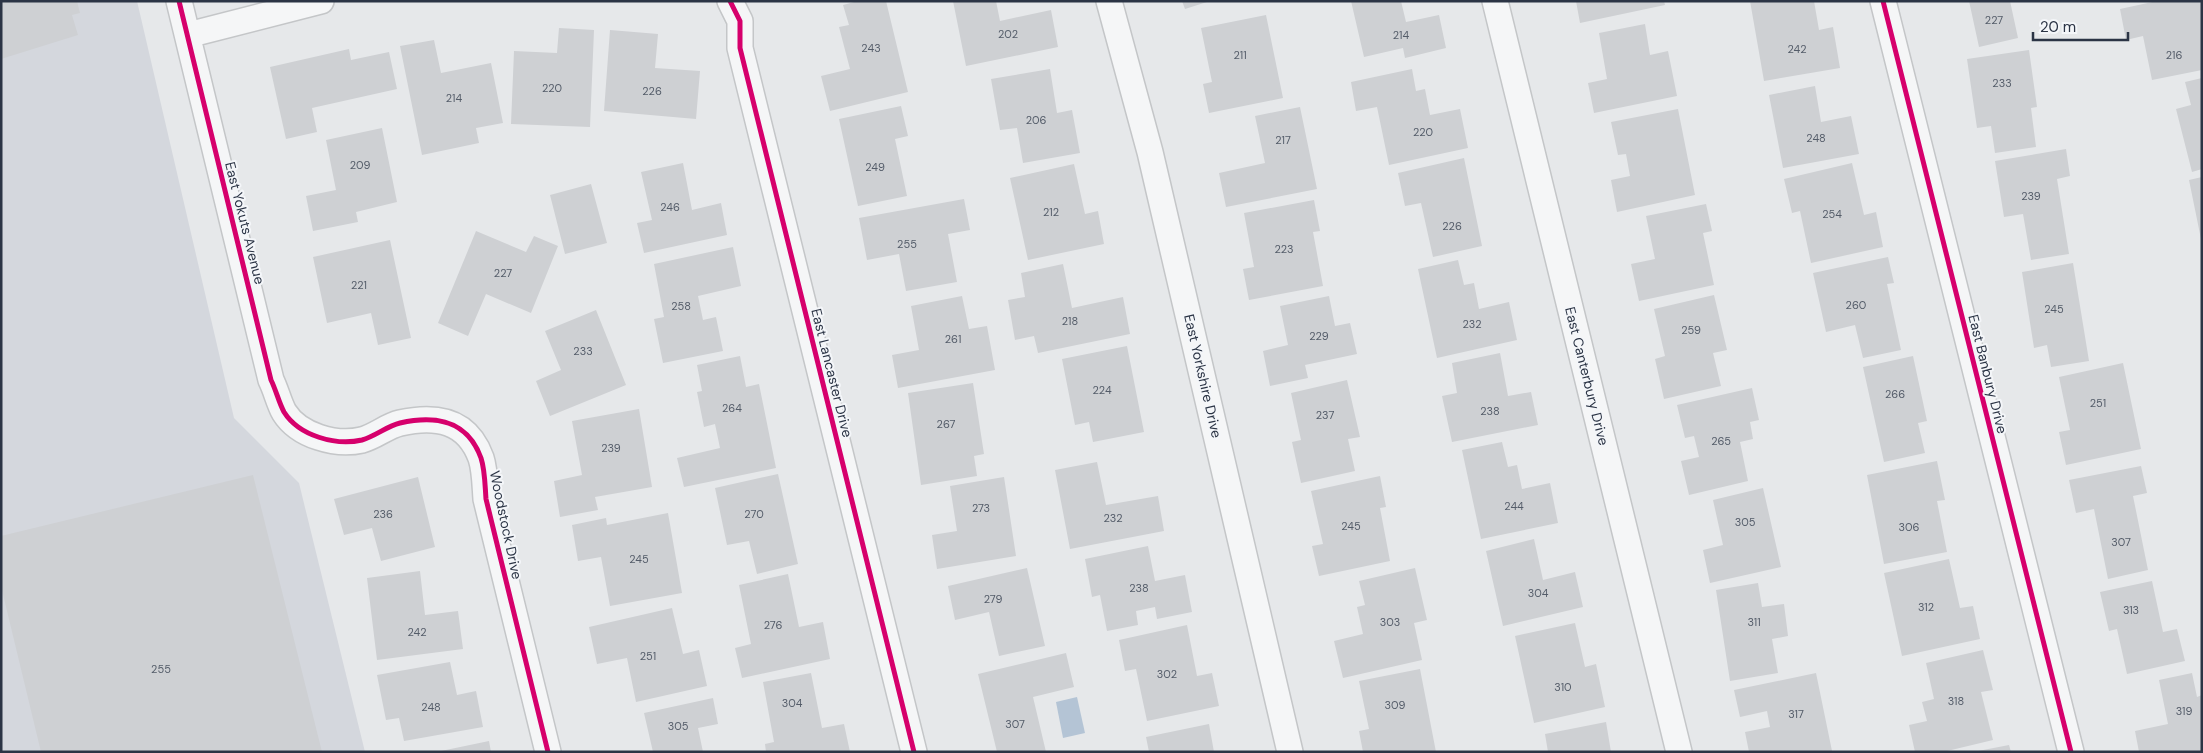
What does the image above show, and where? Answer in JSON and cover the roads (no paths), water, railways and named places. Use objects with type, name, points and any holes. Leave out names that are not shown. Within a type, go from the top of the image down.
[{"type":"street","name":"East Yokuts Avenue","points":[[179,1],[271,380],[284,412],[297,425],[313,436]]},
{"type":"street","points":[[188,35],[321,1]]},
{"type":"street","name":"East Lancaster Drive","points":[[730,1],[740,21],[740,48],[914,752]]},
{"type":"street","name":"East Yorkshire Drive","points":[[1109,1],[1150,152],[1290,752]]},
{"type":"street","name":"East Canterbury Drive","points":[[1495,1],[1679,752]]},
{"type":"street","name":"East Banbury Drive","points":[[1883,1],[2071,752]]},
{"type":"street","name":"Woodstock Drive","points":[[313,436],[342,442],[361,440],[398,424],[430,419],[458,427],[474,442],[482,460],[486,499],[548,752]]},
{"type":"water","points":[[1077,697],[1085,733],[1063,738],[1056,702]]}]
